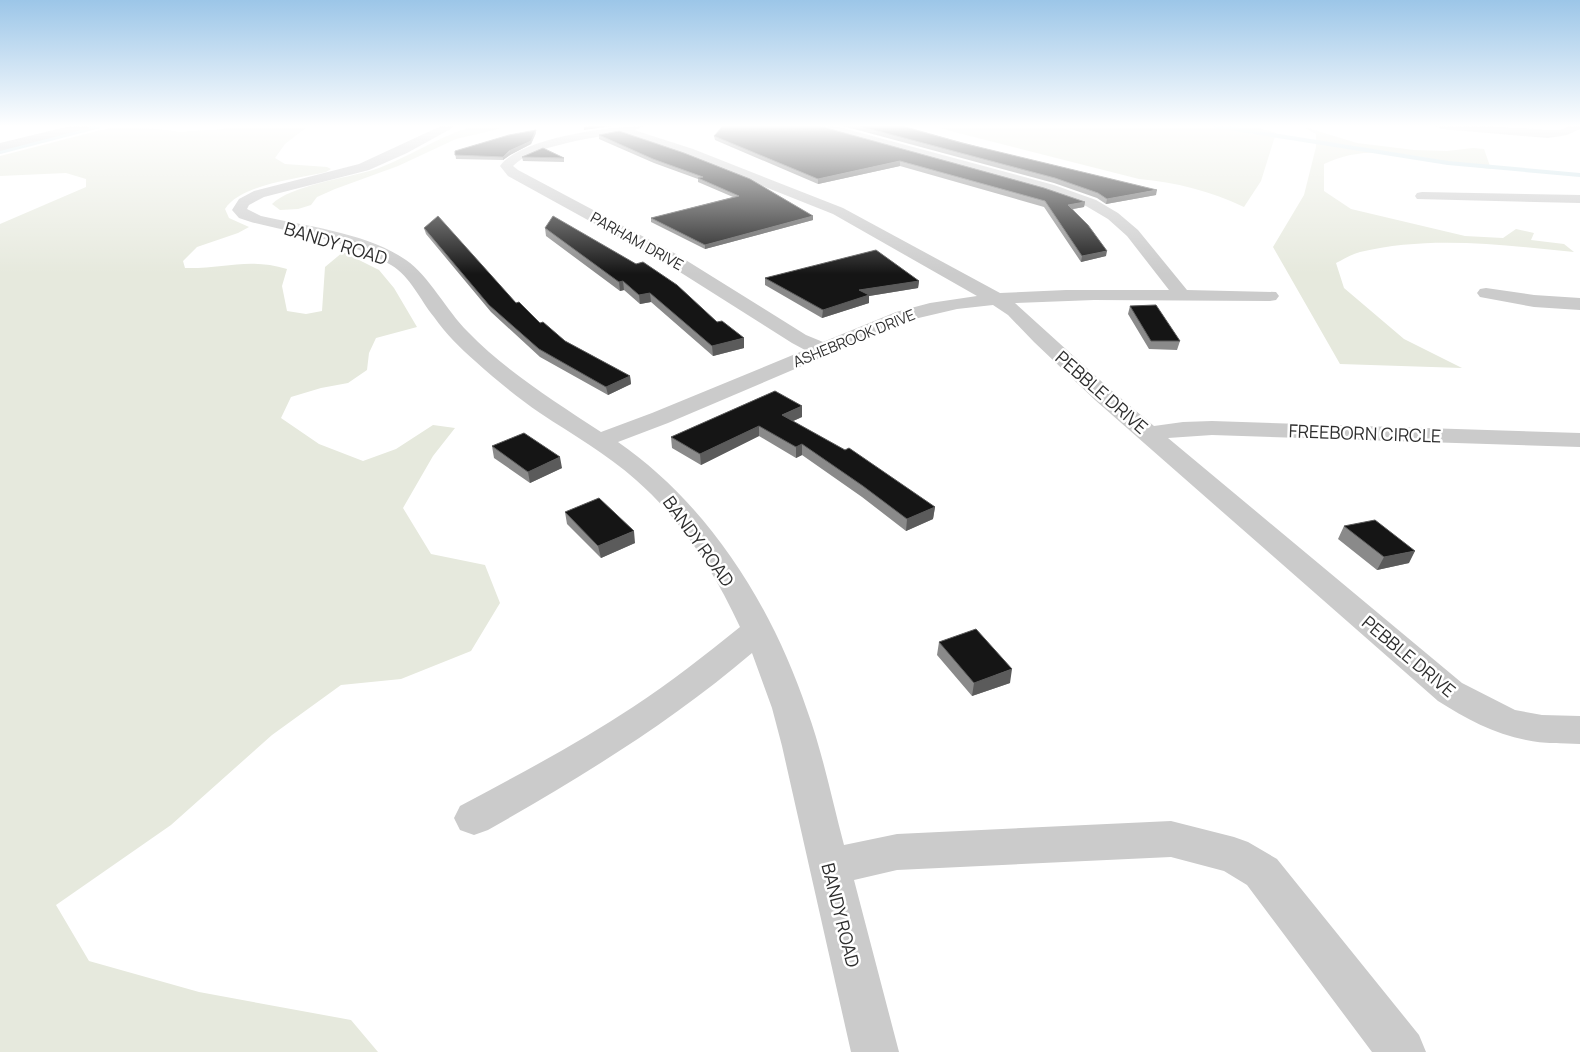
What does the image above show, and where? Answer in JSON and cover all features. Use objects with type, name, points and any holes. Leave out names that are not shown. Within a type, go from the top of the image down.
[{"type":"street","name":"BANDY ROAD","points":[[331,175],[270,190],[251,197],[240,206],[239,210],[244,215],[364,248],[400,264],[421,284],[441,314],[458,334],[487,362],[540,402],[601,440],[634,464],[663,491],[721,567],[758,630],[784,691],[830,867],[875,1052]]},
{"type":"street","name":"PARHAM DRIVE","points":[[515,175],[670,258],[799,339],[823,350]]},
{"type":"street","name":"PEBBLE DRIVE","points":[[747,175],[838,211],[1015,311],[1082,376],[1450,692],[1476,709],[1498,718],[1535,728],[1580,730]]},
{"type":"street","points":[[1002,175],[1049,188],[1098,206],[1121,222],[1182,296]]},
{"type":"street","points":[[1422,196],[1580,199]]},
{"type":"street","points":[[1486,293],[1534,301],[1580,304]]},
{"type":"street","name":"ASHEBROOK DRIVE","points":[[601,440],[660,418],[912,314],[964,302],[995,298],[1066,295],[1270,296]]},
{"type":"street","name":"FREEBORN CIRCLE","points":[[1150,434],[1183,429],[1212,428],[1580,440]]},
{"type":"street","points":[[474,818],[565,768],[627,729],[699,679],[758,630]]},
{"type":"street","points":[[830,867],[897,852],[1171,839],[1234,855],[1262,872],[1402,1052]]},
{"type":"shaded area","points":[[73,175],[311,175],[256,188],[233,201],[225,209],[229,218],[249,227],[238,233],[197,247],[183,261],[185,268],[260,264],[287,269],[282,286],[287,311],[306,314],[322,311],[325,267],[343,252],[379,270],[394,288],[417,327],[376,338],[369,353],[367,370],[348,383],[321,388],[291,397],[281,418],[319,444],[363,461],[396,449],[433,425],[455,428],[433,456],[403,508],[431,554],[485,565],[500,603],[471,651],[401,679],[341,685],[272,735],[171,825],[56,905],[89,961],[199,992],[351,1020],[378,1052],[0,1052],[0,224],[86,187],[86,179]]},
{"type":"shaded area","points":[[352,175],[373,175],[317,197],[311,205],[298,209],[280,210],[272,204],[292,192]]},
{"type":"shaded area","points":[[1124,175],[1263,175],[1244,207],[1193,188]]},
{"type":"shaded area","points":[[1309,175],[1324,175],[1324,191],[1351,209],[1465,236],[1503,238],[1516,229],[1534,233],[1531,240],[1564,244],[1574,252],[1494,244],[1440,243],[1386,247],[1351,255],[1336,263],[1344,288],[1404,339],[1462,368],[1340,364],[1273,247],[1304,195]]},
{"type":"building","points":[[698,175],[740,175],[813,216],[705,245],[651,218],[739,196],[698,178],[703,177]]},
{"type":"building","points":[[809,175],[836,175],[818,179]]},
{"type":"building","points":[[951,175],[997,175],[1085,202],[1068,205],[1088,225],[1107,251],[1082,256],[1045,201]]},
{"type":"building","points":[[1044,175],[1095,175],[1157,190],[1107,199],[1098,193]]},
{"type":"building","points":[[438,216],[516,303],[519,302],[540,323],[543,322],[565,341],[630,376],[606,387],[539,349],[489,305],[424,228]]},
{"type":"building","points":[[553,216],[636,264],[643,262],[677,285],[717,322],[722,321],[744,338],[712,346],[650,293],[639,295],[623,281],[619,282],[545,228]]},
{"type":"building","points":[[876,250],[919,281],[859,290],[869,295],[823,310],[765,278]]},
{"type":"building","points":[[1156,305],[1180,341],[1151,341],[1130,306]]},
{"type":"building","points":[[775,391],[802,406],[782,415],[845,450],[849,448],[935,507],[907,519],[802,444],[796,447],[759,426],[700,454],[671,437]]},
{"type":"building","points":[[524,433],[560,457],[528,472],[492,446]]},
{"type":"building","points":[[599,498],[634,531],[598,546],[565,512]]},
{"type":"building","points":[[1375,520],[1415,551],[1384,557],[1344,526]]},
{"type":"building","points":[[976,629],[1012,669],[974,683],[939,642]]}]
